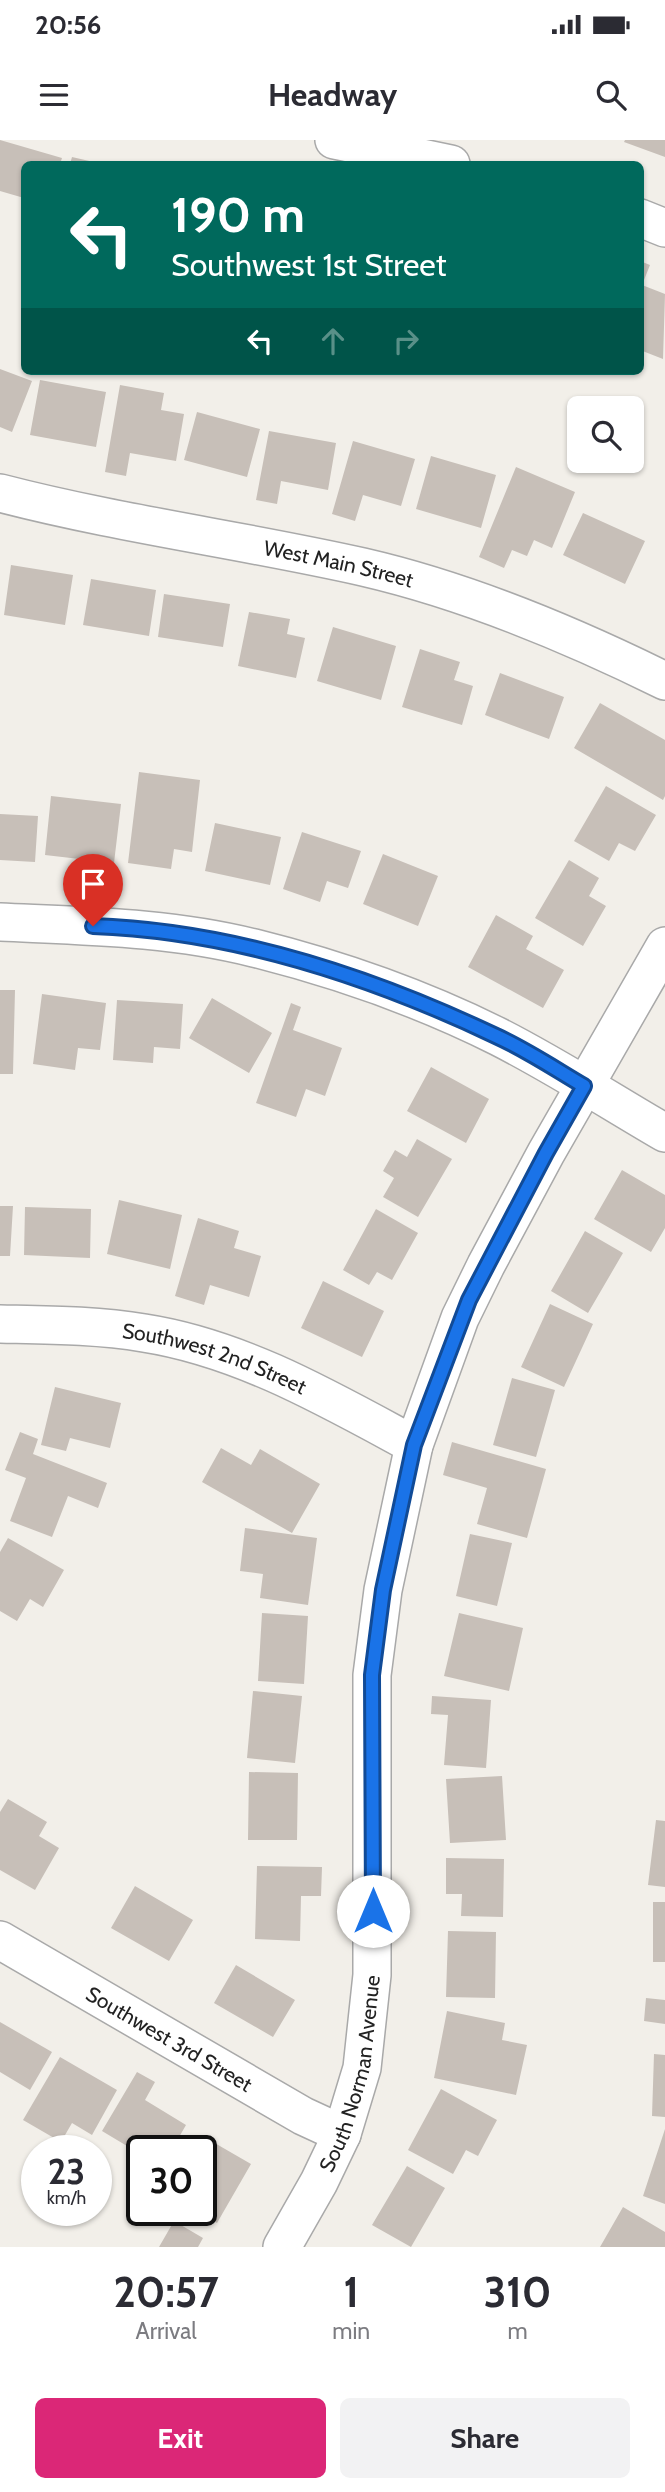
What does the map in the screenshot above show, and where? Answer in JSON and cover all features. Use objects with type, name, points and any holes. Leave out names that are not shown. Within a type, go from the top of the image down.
[{"type":"street","points":[[334,140],[436,161]]},
{"type":"street","points":[[644,220],[665,228]]},
{"type":"street","name":"West Main Street","points":[[0,493],[366,568],[436,588],[563,634],[665,681]]},
{"type":"street","points":[[0,922],[116,927],[186,935],[265,951],[345,973],[419,1001],[499,1037],[665,1133]]},
{"type":"street","name":"South Norman Avenue","points":[[282,2247],[319,2182],[342,2134],[362,2068],[372,1975],[372,1675],[383,1590],[414,1445],[460,1318],[504,1231],[665,946]]},
{"type":"street","name":"Southwest 2nd Street","points":[[0,1324],[77,1326],[145,1333],[197,1345],[303,1385],[414,1445]]},
{"type":"street","name":"Southwest 3rd Street","points":[[0,1940],[303,2116],[342,2134]]},
{"type":"building","points":[[0,140],[62,158],[61,161],[21,161],[21,197],[0,191]]},
{"type":"building","points":[[665,140],[665,157],[624,142]]},
{"type":"building","points":[[72,157],[89,161],[71,161]]},
{"type":"building","points":[[644,263],[650,265],[644,280]]},
{"type":"building","points":[[644,286],[665,294],[663,359],[644,352]]},
{"type":"building","points":[[0,369],[32,381],[12,432],[0,427]]},
{"type":"building","points":[[40,380],[106,392],[96,447],[30,435]]},
{"type":"building","points":[[120,385],[164,393],[161,410],[184,414],[176,461],[130,453],[126,476],[105,472]]},
{"type":"building","points":[[197,412],[260,429],[247,477],[184,460]]},
{"type":"building","points":[[269,431],[336,443],[328,490],[281,481],[277,504],[256,500]]},
{"type":"building","points":[[353,441],[415,459],[401,506],[363,495],[355,521],[332,514]]},
{"type":"building","points":[[431,456],[496,475],[481,528],[416,509]]},
{"type":"building","points":[[516,467],[575,492],[552,548],[534,540],[527,556],[512,550],[504,568],[479,557]]},
{"type":"building","points":[[583,513],[645,541],[625,584],[563,555]]},
{"type":"building","points":[[11,565],[73,575],[65,625],[4,615]]},
{"type":"building","points":[[91,579],[156,590],[149,636],[83,625]]},
{"type":"building","points":[[164,594],[230,604],[223,647],[158,637]]},
{"type":"building","points":[[249,612],[290,619],[287,634],[305,638],[296,678],[238,666]]},
{"type":"building","points":[[333,627],[396,646],[381,700],[317,681]]},
{"type":"building","points":[[420,649],[460,662],[454,680],[473,686],[462,725],[402,707]]},
{"type":"building","points":[[500,673],[564,697],[549,739],[485,715]]},
{"type":"building","points":[[600,703],[665,740],[663,800],[574,748]]},
{"type":"building","points":[[139,772],[200,780],[192,852],[174,849],[171,869],[128,863]]},
{"type":"building","points":[[606,786],[656,815],[635,851],[619,843],[609,861],[574,841]]},
{"type":"building","points":[[51,796],[121,804],[114,863],[45,855]]},
{"type":"building","points":[[0,814],[38,816],[35,862],[0,860]]},
{"type":"building","points":[[215,823],[281,837],[270,885],[205,871]]},
{"type":"building","points":[[302,832],[361,851],[348,888],[327,881],[320,902],[283,889]]},
{"type":"building","points":[[383,854],[438,876],[418,926],[363,904]]},
{"type":"building","points":[[569,860],[599,878],[589,896],[606,906],[583,946],[535,918]]},
{"type":"building","points":[[496,915],[533,936],[526,949],[564,970],[543,1008],[468,967]]},
{"type":"building","points":[[0,990],[15,990],[13,1074],[0,1074]]},
{"type":"building","points":[[42,994],[106,1003],[100,1050],[78,1048],[75,1070],[33,1064]]},
{"type":"building","points":[[212,998],[272,1033],[249,1073],[189,1038]]},
{"type":"building","points":[[117,1000],[183,1004],[180,1049],[154,1047],[153,1063],[113,1060]]},
{"type":"building","points":[[291,1003],[301,1007],[293,1030],[342,1048],[325,1096],[306,1089],[296,1117],[256,1103]]},
{"type":"building","points":[[431,1067],[489,1099],[466,1143],[407,1111]]},
{"type":"building","points":[[417,1139],[452,1159],[418,1217],[383,1197],[394,1178],[383,1171],[395,1150],[407,1157]]},
{"type":"building","points":[[622,1170],[665,1195],[665,1228],[651,1252],[594,1219]]},
{"type":"building","points":[[119,1200],[182,1215],[170,1269],[107,1254]]},
{"type":"building","points":[[0,1206],[13,1206],[10,1256],[0,1256]]},
{"type":"building","points":[[25,1207],[91,1209],[90,1258],[24,1255]]},
{"type":"building","points":[[376,1209],[418,1233],[392,1280],[377,1272],[369,1285],[343,1270]]},
{"type":"building","points":[[198,1218],[239,1231],[234,1248],[261,1256],[249,1297],[210,1285],[204,1305],[175,1296]]},
{"type":"building","points":[[585,1231],[623,1253],[588,1313],[551,1291]]},
{"type":"building","points":[[323,1281],[384,1311],[362,1357],[301,1328]]},
{"type":"building","points":[[550,1304],[593,1324],[564,1387],[521,1367]]},
{"type":"building","points":[[512,1378],[555,1390],[536,1457],[493,1445]]},
{"type":"building","points":[[55,1387],[121,1403],[110,1448],[70,1438],[66,1451],[41,1445]]},
{"type":"building","points":[[20,1432],[38,1439],[33,1454],[107,1483],[98,1508],[68,1496],[52,1537],[10,1521],[26,1478],[5,1470]]},
{"type":"building","points":[[452,1442],[546,1469],[527,1538],[477,1524],[487,1488],[443,1475]]},
{"type":"building","points":[[221,1448],[251,1465],[260,1449],[320,1484],[292,1533],[202,1482]]},
{"type":"building","points":[[245,1528],[317,1538],[308,1605],[260,1598],[263,1574],[240,1571]]},
{"type":"building","points":[[470,1534],[512,1543],[497,1606],[456,1596]]},
{"type":"building","points":[[8,1538],[64,1570],[43,1607],[30,1599],[17,1621],[0,1611],[0,1552]]},
{"type":"building","points":[[262,1613],[308,1616],[304,1684],[258,1681]]},
{"type":"building","points":[[459,1613],[523,1628],[509,1691],[444,1676]]},
{"type":"building","points":[[253,1691],[302,1696],[295,1763],[247,1758]]},
{"type":"building","points":[[432,1696],[491,1700],[486,1768],[444,1765],[448,1715],[431,1714]]},
{"type":"building","points":[[249,1772],[298,1773],[297,1840],[248,1840]]},
{"type":"building","points":[[502,1776],[506,1840],[450,1843],[446,1779]]},
{"type":"building","points":[[8,1799],[47,1822],[39,1836],[59,1848],[35,1890],[0,1870],[0,1812]]},
{"type":"building","points":[[656,1820],[665,1821],[665,1887],[648,1885]]},
{"type":"building","points":[[446,1858],[504,1859],[503,1917],[461,1916],[462,1894],[446,1894]]},
{"type":"building","points":[[257,1866],[322,1867],[321,1896],[301,1896],[300,1941],[255,1939]]},
{"type":"building","points":[[135,1886],[193,1920],[169,1961],[111,1928]]},
{"type":"building","points":[[653,1902],[665,1902],[665,1962],[653,1962]]},
{"type":"building","points":[[448,1931],[496,1932],[495,1998],[446,1997]]},
{"type":"building","points":[[236,1965],[295,2000],[273,2037],[214,2003]]},
{"type":"building","points":[[646,1998],[665,2000],[665,2024],[644,2021]]},
{"type":"building","points":[[447,2011],[505,2023],[502,2040],[527,2045],[516,2095],[434,2078]]},
{"type":"building","points":[[0,2022],[52,2052],[30,2090],[0,2072]]},
{"type":"building","points":[[654,2054],[665,2055],[665,2117],[652,2116]]},
{"type":"building","points":[[60,2057],[117,2090],[92,2135],[72,2123],[65,2135],[49,2135],[23,2120]]},
{"type":"building","points":[[137,2072],[155,2082],[145,2100],[186,2125],[180,2135],[126,2135],[126,2145],[102,2131]]},
{"type":"building","points":[[441,2089],[497,2120],[478,2156],[466,2150],[453,2174],[408,2150]]},
{"type":"building","points":[[665,2129],[665,2204],[643,2196]]},
{"type":"building","points":[[217,2144],[251,2164],[217,2223]]},
{"type":"building","points":[[407,2166],[445,2188],[411,2247],[372,2225]]},
{"type":"building","points":[[623,2207],[665,2232],[665,2247],[600,2247]]},
{"type":"building","points":[[171,2226],[183,2226],[203,2238],[198,2247],[159,2247]]},
{"type":"route","points":[[93,926],[186,935],[252,947],[345,973],[419,1001],[499,1037],[584,1086],[460,1318],[414,1445],[383,1590],[372,1675],[373,1911]]}]
